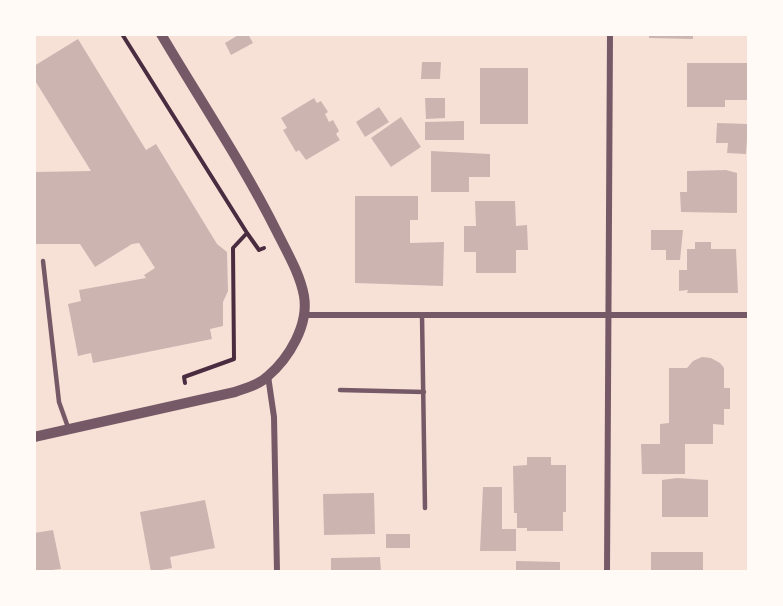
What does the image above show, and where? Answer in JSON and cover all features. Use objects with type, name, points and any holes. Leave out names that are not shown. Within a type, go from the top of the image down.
[{"type":"street","points":[[34,437],[235,392],[254,385],[268,376],[296,339],[304,315],[304,297],[300,282],[264,206],[161,34]]},
{"type":"street","points":[[607,572],[610,34]]},
{"type":"street","points":[[304,315],[748,315]]},
{"type":"street","points":[[268,376],[274,417],[278,572]]},
{"type":"lane","points":[[43,261],[59,402],[70,430]]},
{"type":"lane","points":[[422,315],[426,508]]},
{"type":"lane","points":[[340,390],[423,392]]},
{"type":"path","points":[[122,34],[259,250],[281,240]]},
{"type":"path","points":[[188,403],[183,377],[234,359],[233,248],[247,233]]},
{"type":"building","points":[[240,34],[248,34],[253,43],[231,55],[225,43]]},
{"type":"building","points":[[649,34],[693,34],[693,39],[649,38]]},
{"type":"building","points":[[78,39],[146,150],[156,144],[217,244],[227,252],[228,291],[223,302],[223,326],[210,329],[212,339],[93,363],[91,353],[78,356],[68,304],[81,301],[79,290],[146,278],[144,275],[155,268],[139,243],[132,244],[95,267],[80,244],[34,244],[34,172],[91,171],[34,79],[34,66]]},
{"type":"building","points":[[422,62],[441,62],[440,79],[421,79]]},
{"type":"building","points":[[687,63],[748,63],[748,100],[725,100],[725,107],[687,107]]},
{"type":"building","points":[[480,68],[528,68],[528,124],[480,124]]},
{"type":"building","points":[[314,98],[317,103],[321,101],[328,112],[325,114],[329,122],[333,120],[339,131],[336,134],[340,140],[306,160],[299,150],[296,152],[283,130],[287,128],[281,118]]},
{"type":"building","points":[[425,98],[445,98],[445,118],[426,119]]},
{"type":"building","points":[[379,107],[389,122],[365,137],[356,122]]},
{"type":"building","points":[[401,117],[421,147],[391,167],[371,138]]},
{"type":"building","points":[[464,121],[464,140],[425,140],[425,122]]},
{"type":"building","points":[[717,123],[748,124],[746,154],[727,153],[728,143],[716,143]]},
{"type":"building","points":[[431,151],[490,154],[490,177],[469,177],[469,192],[431,192]]},
{"type":"building","points":[[726,170],[737,173],[737,213],[681,212],[680,192],[687,192],[687,171]]},
{"type":"building","points":[[355,196],[418,196],[418,220],[410,220],[410,243],[444,242],[443,286],[355,283]]},
{"type":"building","points":[[475,201],[515,201],[516,226],[527,225],[528,250],[516,250],[516,273],[476,273],[476,252],[464,252],[464,226],[476,226]]},
{"type":"building","points":[[651,230],[683,230],[680,260],[666,260],[666,250],[651,250]]},
{"type":"building","points":[[695,242],[711,242],[711,249],[736,249],[738,293],[679,291],[679,270],[687,270],[687,249],[695,249]]},
{"type":"building","points":[[702,357],[711,358],[724,368],[724,388],[730,388],[730,409],[724,409],[724,425],[713,424],[713,444],[685,444],[685,474],[642,474],[641,444],[660,444],[660,424],[669,423],[669,368],[687,368],[693,361]]},
{"type":"building","points":[[527,457],[551,457],[551,465],[566,465],[566,512],[563,512],[563,531],[527,531],[527,528],[517,528],[517,513],[514,513],[513,466],[527,465]]},
{"type":"building","points":[[677,478],[708,480],[708,517],[662,517],[662,480]]},
{"type":"building","points":[[483,487],[502,487],[502,529],[516,529],[516,551],[480,551]]},
{"type":"building","points":[[374,493],[375,534],[324,535],[323,494]]},
{"type":"building","points":[[205,500],[215,548],[170,557],[172,568],[151,572],[140,512]]},
{"type":"building","points":[[53,530],[61,569],[34,572],[34,533]]},
{"type":"building","points":[[386,534],[410,534],[410,548],[386,548]]},
{"type":"building","points":[[651,552],[703,552],[703,572],[651,572]]},
{"type":"building","points":[[380,557],[381,572],[331,572],[331,558]]},
{"type":"building","points":[[516,561],[560,562],[560,572],[516,572]]}]
